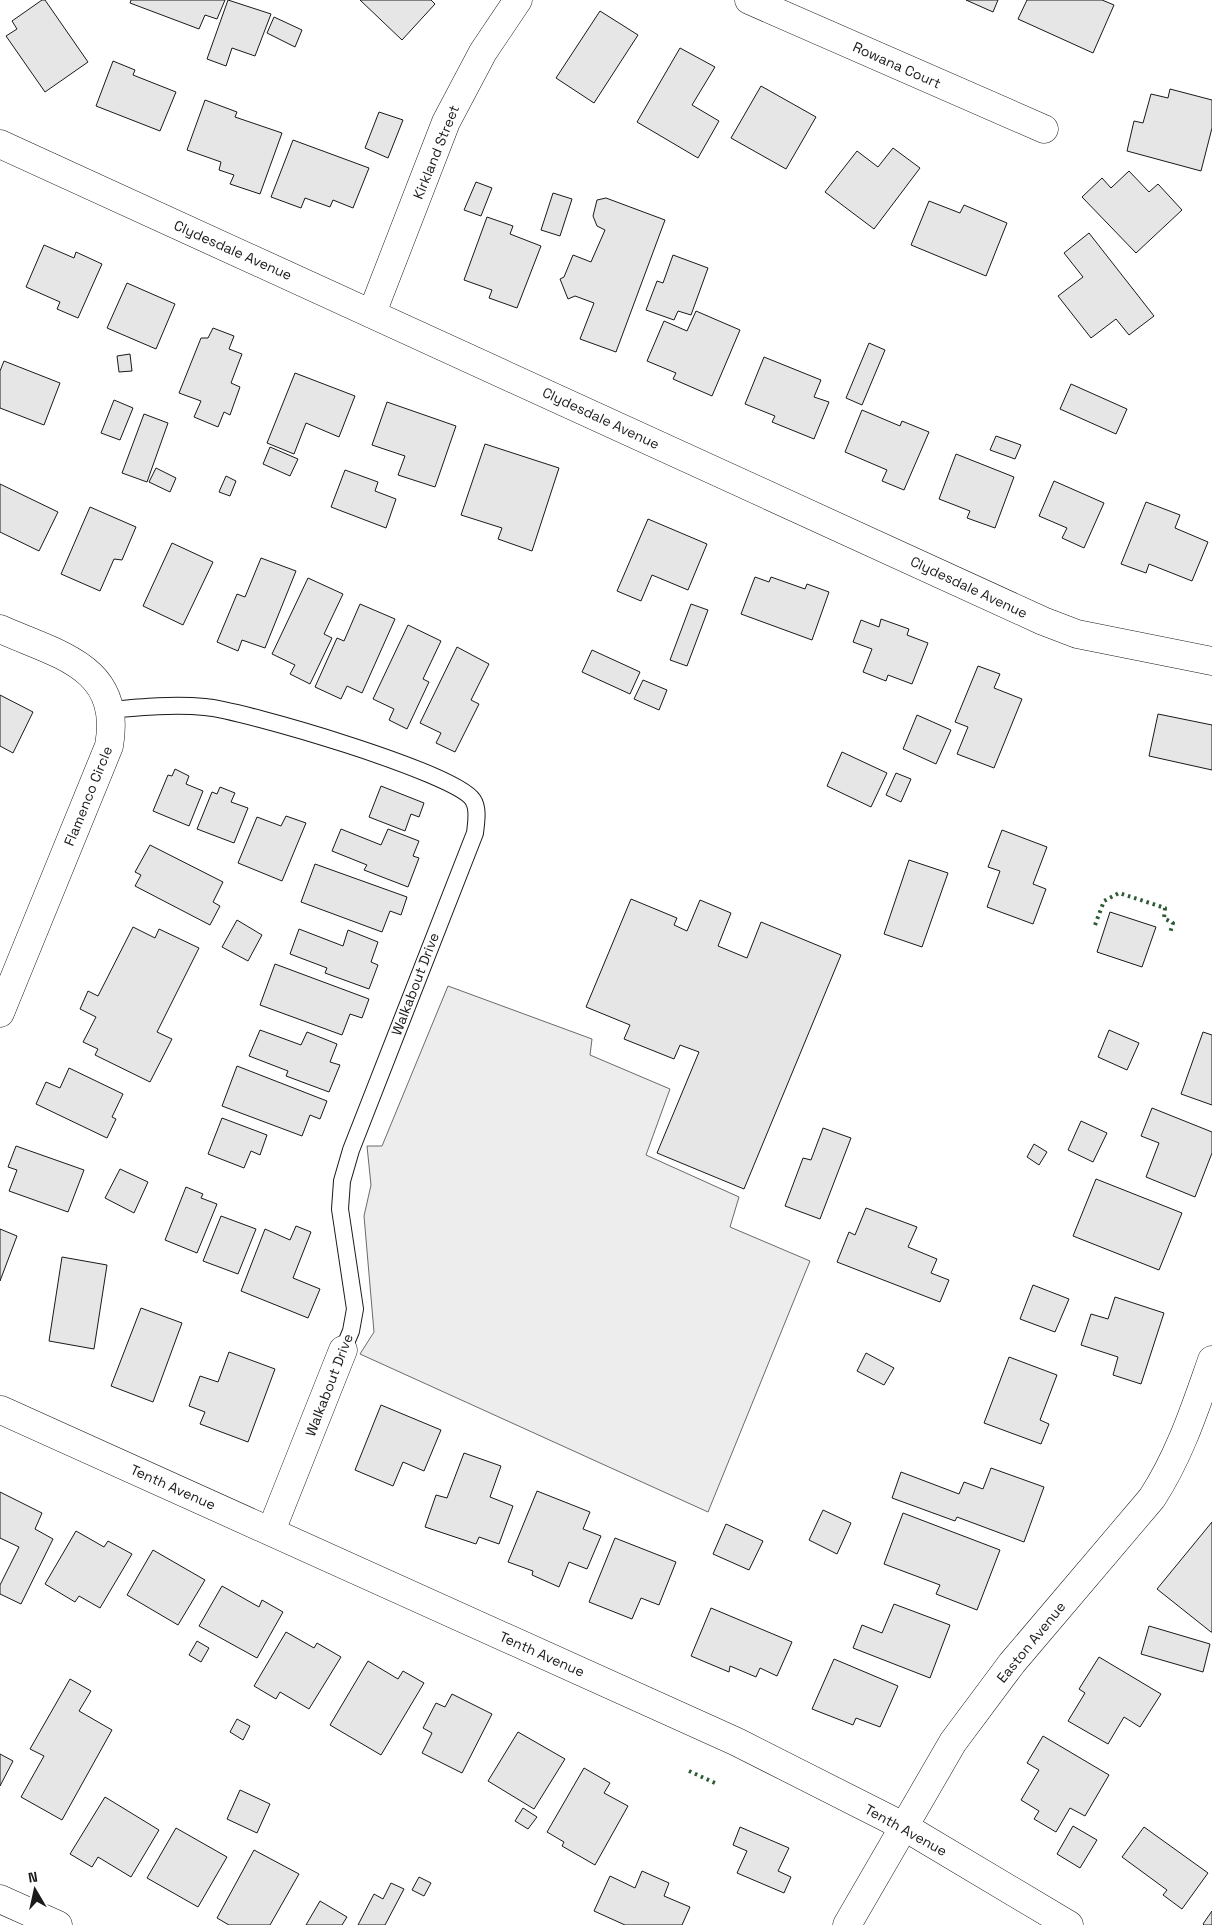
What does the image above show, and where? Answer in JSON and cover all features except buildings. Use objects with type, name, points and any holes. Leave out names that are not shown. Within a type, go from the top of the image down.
[{"type":"street","name":"Kirkland Street","points":[[372,313],[446,122],[483,52],[518,0]]},
{"type":"street","name":"Rowana Court","points":[[750,0],[1044,129]]},
{"type":"street","name":"Clydesdale Avenue","points":[[0,144],[1043,621],[1077,634],[1212,661]]},
{"type":"street","name":"Flamenco Circle","points":[[0,630],[77,664],[91,674],[100,683],[110,710],[112,728],[109,746],[0,1013]]},
{"type":"street","name":"Walkabout Drive","points":[[271,1532],[344,1350]]},
{"type":"street","name":"Easton Avenue","points":[[847,1925],[953,1742],[1012,1663],[1152,1498],[1167,1475],[1182,1443],[1212,1360]]},
{"type":"street","name":"Tenth Avenue","points":[[1,1410],[737,1742],[903,1826],[1069,1925]]},
{"type":"street","points":[[0,1899],[58,1925]]},
{"type":"lane","name":"Walkabout Drive","points":[[110,710],[167,705],[207,707],[238,713],[402,762],[462,789],[473,800],[477,814],[474,833],[351,1150],[342,1181],[340,1209],[355,1309],[351,1331],[344,1350]]},
{"type":"shaded area","points":[[448,986],[592,1039],[590,1055],[670,1089],[646,1155],[739,1197],[730,1227],[810,1261],[708,1512],[360,1354],[374,1332],[364,1216],[371,1185],[367,1146],[382,1146]]},
{"type":"hedge","points":[[1095,925],[1104,901],[1119,893],[1165,908],[1164,918],[1173,923],[1170,933]]},
{"type":"hedge","points":[[689,1771],[715,1783]]}]
